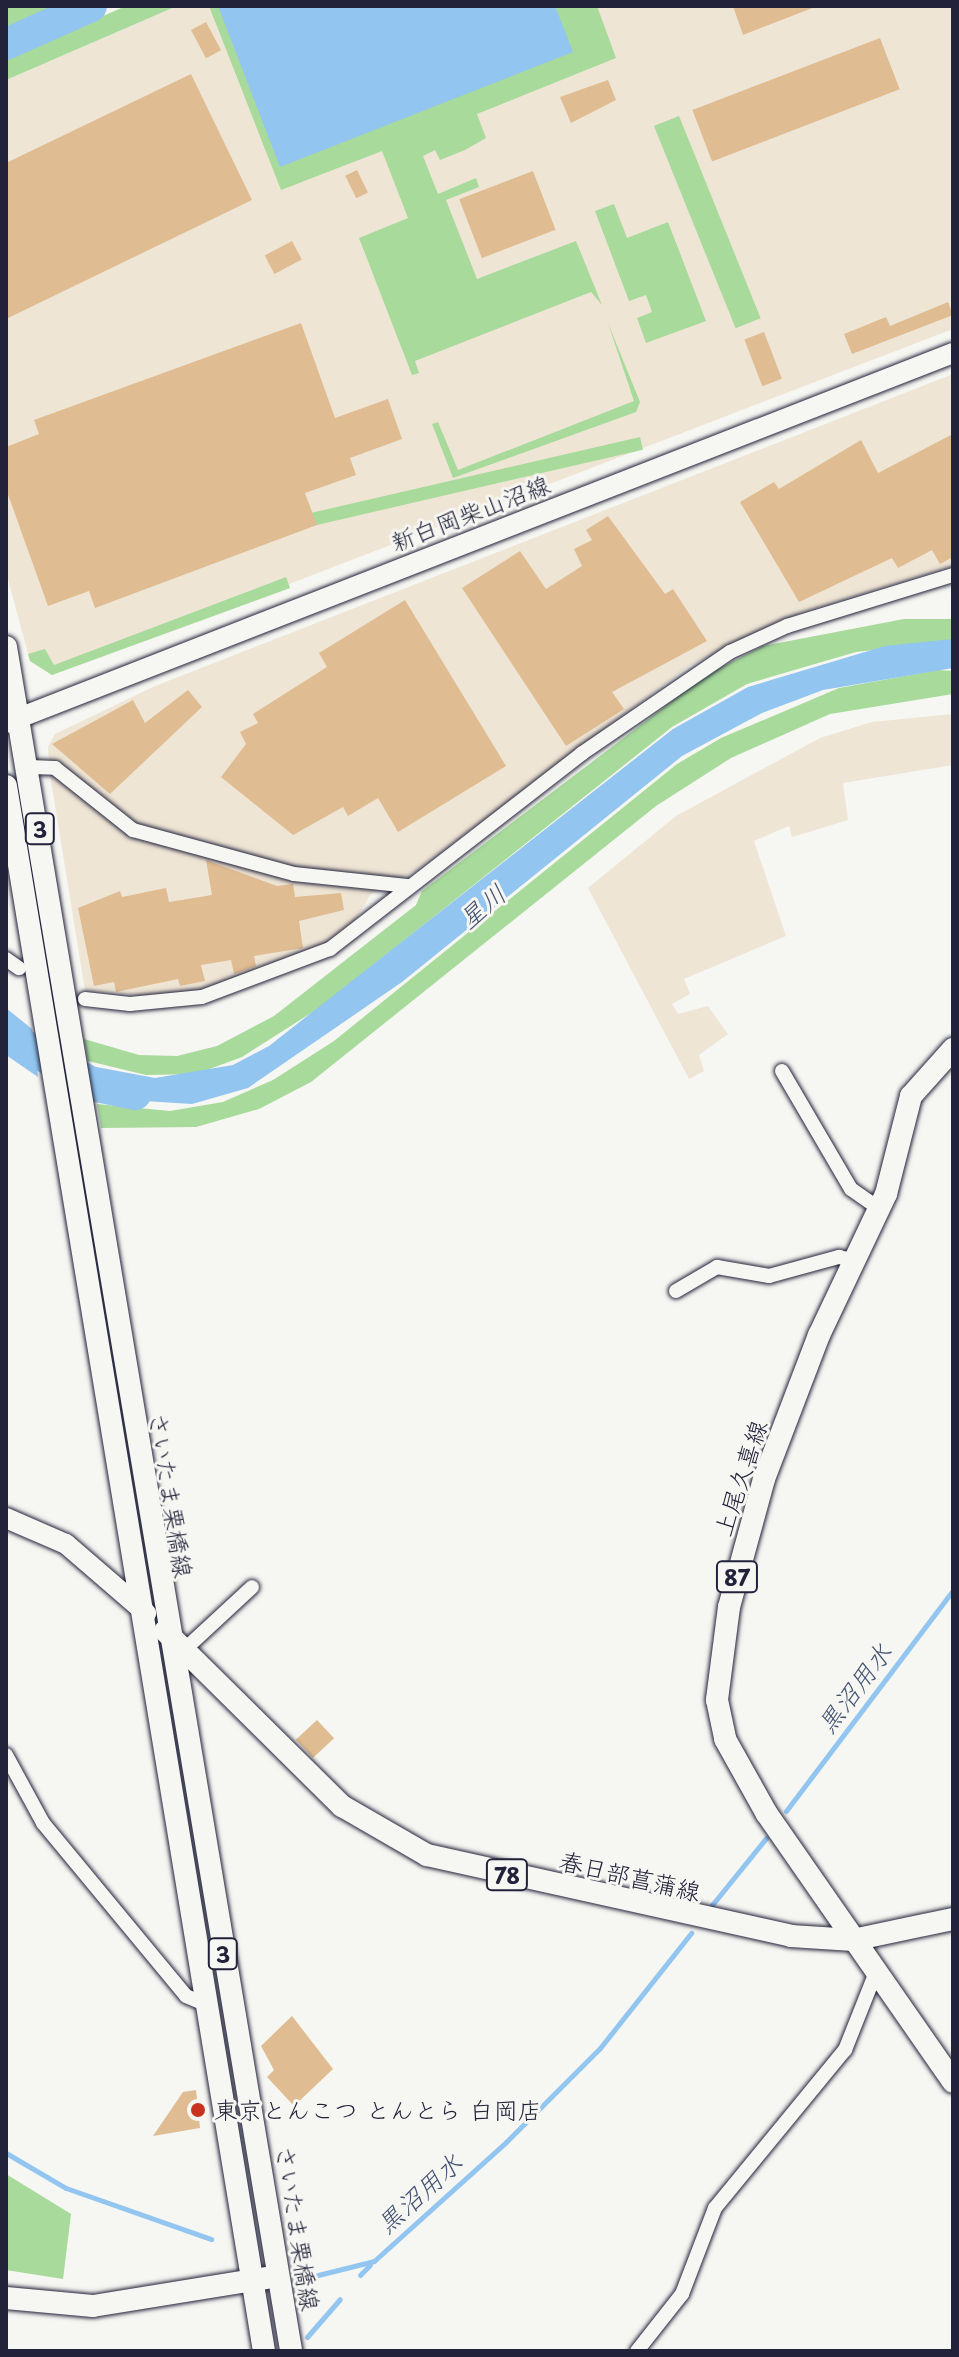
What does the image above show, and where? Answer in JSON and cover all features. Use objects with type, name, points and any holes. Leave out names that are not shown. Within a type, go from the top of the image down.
[{"type":"main road","name":"さいたま栗橋線","points":[[6,647],[13,720],[30,767],[62,1014],[81,1129],[291,2351]]},
{"type":"main road","name":"さいたま栗橋線","points":[[6,786],[147,1614],[264,2351]]},
{"type":"main road","name":"上尾久喜線","points":[[953,1049],[911,1096],[880,1209],[819,1335],[764,1479],[729,1607],[717,1700],[735,1759],[853,1940],[953,2082]]},
{"type":"main road","name":"春日部菖蒲線","points":[[147,1614],[342,1806],[398,1843],[456,1864],[735,1927],[853,1940],[953,1919]]},
{"type":"main road","points":[[6,2298],[104,2305],[280,2274]]},
{"type":"street","name":"新白岡柴山沼線","points":[[13,720],[953,353]]},
{"type":"street","points":[[85,999],[130,1004],[244,988],[330,949],[409,886],[730,652],[787,626],[953,575]]},
{"type":"street","points":[[30,767],[55,768],[133,830],[294,874],[409,886]]},
{"type":"street","points":[[6,959],[19,968]]},
{"type":"street","points":[[782,1071],[851,1189],[880,1209]]},
{"type":"street","points":[[676,1291],[717,1267],[769,1276],[839,1257],[856,1261]]},
{"type":"street","points":[[6,1518],[66,1544],[147,1614]]},
{"type":"street","points":[[183,1651],[252,1587]]},
{"type":"street","points":[[6,1755],[43,1823],[186,1996],[210,2006]]},
{"type":"street","points":[[637,2351],[682,2294],[730,2187],[845,2050],[876,1972]]},
{"type":"shaded area","points":[[177,6],[953,6],[953,329],[52,675],[30,661],[6,572],[6,80]]},
{"type":"shaded area","points":[[953,374],[953,566],[803,612],[689,666],[416,871],[371,894],[354,922],[319,947],[246,982],[153,997],[85,990],[51,781],[48,747],[55,734],[155,686]]},
{"type":"shaded area","points":[[953,714],[953,765],[843,783],[848,820],[792,837],[789,826],[754,841],[786,936],[684,979],[690,994],[672,1004],[678,1014],[708,1006],[728,1034],[699,1055],[704,1071],[689,1079],[588,888],[676,816],[820,738],[872,722]]},
{"type":"green space","points":[[6,6],[55,6],[6,30]]},
{"type":"green space","points":[[126,6],[177,6],[6,80],[6,58]]},
{"type":"green space","points":[[209,6],[597,6],[616,58],[477,114],[486,138],[465,150],[440,160],[435,150],[423,156],[438,194],[476,178],[479,187],[446,200],[477,279],[576,241],[602,305],[591,292],[415,361],[419,373],[412,375],[359,238],[408,218],[382,151],[281,190]]},
{"type":"green space","points":[[679,116],[761,318],[736,328],[654,126]]},
{"type":"green space","points":[[614,204],[627,238],[668,222],[706,321],[646,343],[637,318],[652,312],[646,295],[629,301],[595,211]]},
{"type":"green space","points":[[608,323],[640,402],[636,412],[453,478],[432,424],[438,422],[458,470],[634,401]]},
{"type":"green space","points":[[640,437],[643,450],[303,528],[300,516]]},
{"type":"green space","points":[[286,577],[290,588],[52,675],[30,661],[28,654],[45,649],[54,665]]},
{"type":"green space","points":[[904,619],[953,619],[953,641],[856,652],[747,684],[672,727],[319,1008],[242,1057],[196,1074],[146,1075],[88,1061],[84,1039],[139,1055],[177,1056],[217,1046],[274,1016],[416,905],[422,891],[708,674],[763,646]]},
{"type":"green space","points":[[938,670],[953,671],[953,694],[830,714],[731,758],[656,806],[311,1082],[259,1109],[196,1127],[101,1128],[97,1104],[170,1111],[223,1102],[273,1080],[334,1041],[677,764],[721,738],[839,688]]},
{"type":"green space","points":[[6,2174],[71,2214],[63,2279],[6,2270]]},
{"type":"water","points":[[218,6],[555,6],[573,52],[280,167]]},
{"type":"water","points":[[953,639],[953,668],[823,690],[762,713],[682,756],[402,982],[248,1088],[192,1104],[96,1098],[91,1066],[155,1078],[233,1065],[269,1046],[673,729],[748,687],[885,646]]},
{"type":"water","points":[[6,1008],[32,1029],[38,1077],[6,1055]]},
{"type":"building","points":[[733,6],[815,6],[815,7],[743,35]]},
{"type":"building","points":[[206,22],[221,50],[206,58],[191,30]]},
{"type":"building","points":[[880,38],[900,89],[712,161],[692,110]]},
{"type":"building","points":[[191,74],[252,200],[6,319],[6,163]]},
{"type":"building","points":[[608,80],[616,100],[571,123],[560,97]]},
{"type":"building","points":[[357,170],[368,192],[356,198],[345,176]]},
{"type":"building","points":[[533,171],[556,230],[482,258],[459,199]]},
{"type":"building","points":[[292,241],[302,260],[274,274],[265,256]]},
{"type":"building","points":[[948,302],[953,315],[852,354],[844,334],[886,317],[890,326]]},
{"type":"building","points":[[301,323],[335,418],[388,399],[402,439],[350,458],[356,475],[305,493],[317,525],[95,608],[89,591],[48,606],[6,489],[6,447],[39,434],[34,420]]},
{"type":"building","points":[[764,332],[782,379],[762,386],[744,340]]},
{"type":"building","points":[[953,434],[953,557],[940,564],[932,550],[898,568],[892,558],[799,602],[740,502],[774,482],[779,489],[861,440],[878,473]]},
{"type":"building","points":[[608,516],[665,594],[673,589],[707,641],[612,692],[624,709],[566,746],[462,588],[520,551],[546,589],[582,566],[574,549],[592,540],[586,530]]},
{"type":"building","points":[[405,600],[506,766],[398,832],[378,798],[348,816],[343,807],[293,835],[221,777],[246,744],[240,732],[258,723],[253,714],[327,667],[319,653]]},
{"type":"building","points":[[188,690],[202,707],[110,794],[52,744],[133,700],[145,723]]},
{"type":"building","points":[[206,860],[277,886],[293,884],[295,897],[341,893],[344,910],[299,921],[303,948],[254,956],[256,966],[234,974],[231,960],[201,965],[205,981],[180,986],[178,979],[116,992],[114,982],[94,986],[78,908],[120,891],[122,897],[166,888],[169,902],[212,895]]},
{"type":"building","points":[[317,1720],[334,1738],[313,1758],[296,1740]]},
{"type":"building","points":[[292,2016],[333,2069],[294,2106],[267,2077],[274,2070],[261,2046]]},
{"type":"building","points":[[196,2090],[200,2128],[153,2136],[183,2092]]},
{"type":"waterway","points":[[6,44],[91,6]]},
{"type":"waterway","name":"星川","points":[[6,1035],[97,1086],[135,1094]]},
{"type":"waterway","name":"黒沼用水","points":[[786,1811],[953,1590]]},
{"type":"waterway","name":"黒沼用水","points":[[712,1905],[766,1838]]},
{"type":"waterway","name":"黒沼用水","points":[[318,2275],[374,2261],[506,2142],[600,2048],[691,1933]]},
{"type":"waterway","name":"黒沼用水","points":[[6,2153],[66,2188],[211,2239]]},
{"type":"waterway","points":[[360,2275],[370,2265]]},
{"type":"waterway","points":[[307,2337],[340,2299]]},
{"type":"place","name":"東京とんこつ とんとら 白岡店","points":[[198,2110]]}]
